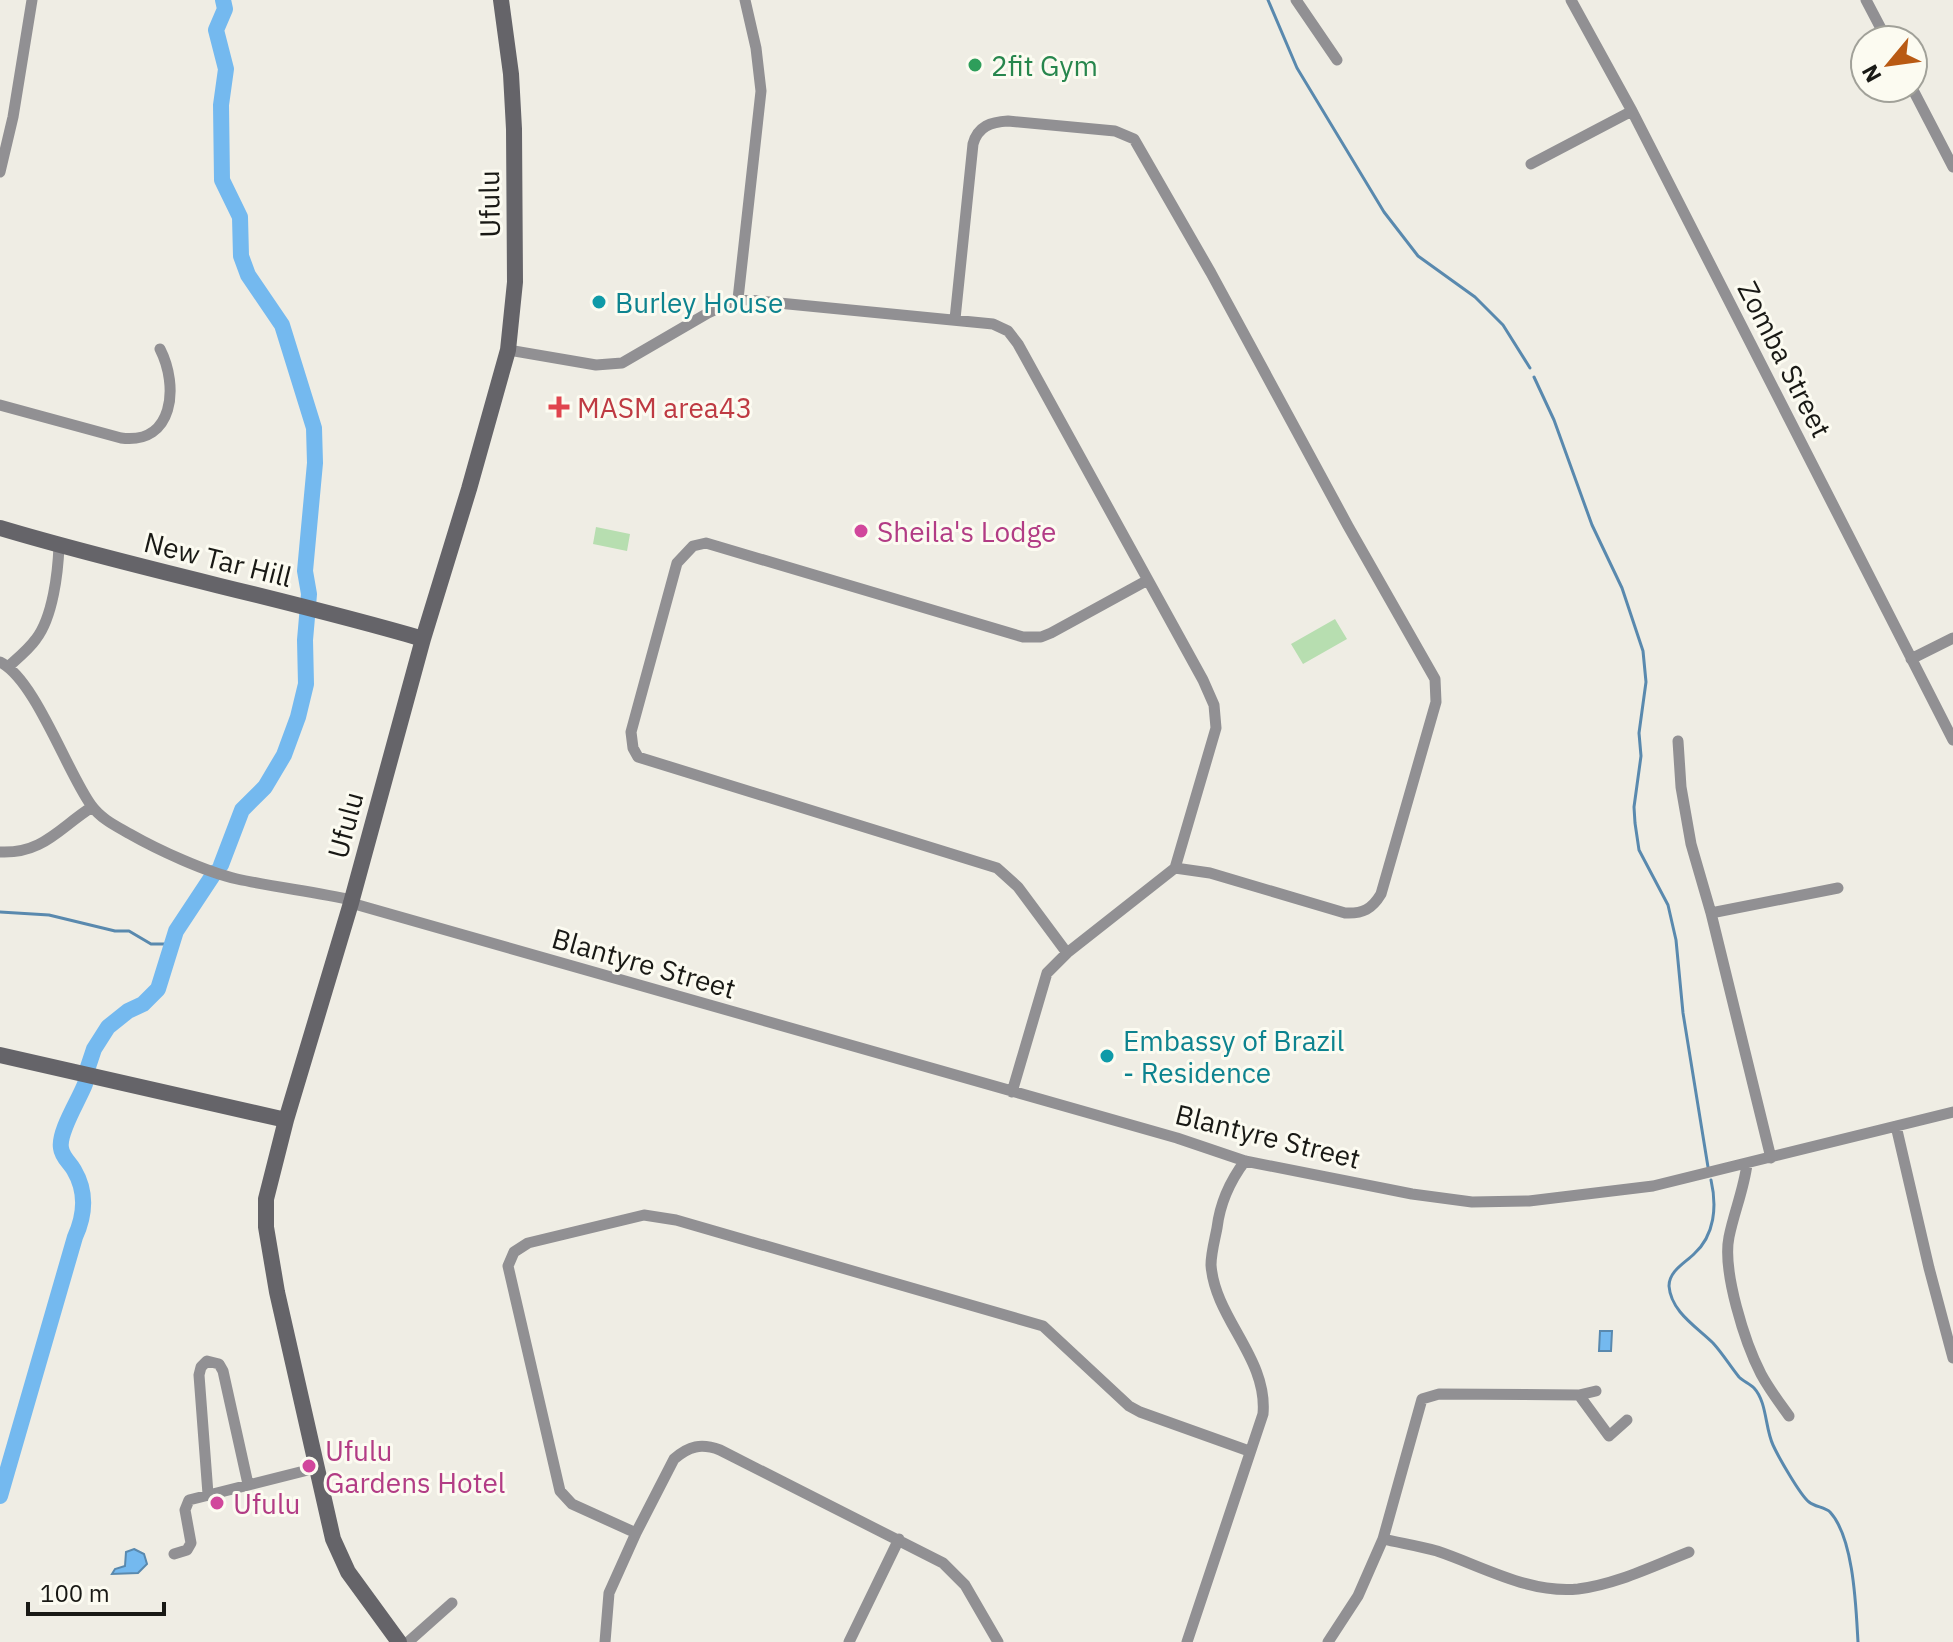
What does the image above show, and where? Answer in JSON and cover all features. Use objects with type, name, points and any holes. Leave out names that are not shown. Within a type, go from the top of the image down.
[{"type":"street","points":[[0,172],[11,127],[32,0]]},
{"type":"street","name":"Ufulu","points":[[399,1642],[341,1560],[316,1468],[275,1283],[265,1213],[269,1180],[508,350],[515,282],[514,129],[511,74],[501,0]]},
{"type":"street","points":[[738,299],[761,91],[756,48],[745,0]]},
{"type":"street","points":[[1296,0],[1337,60]]},
{"type":"street","name":"Zomba Street","points":[[1571,0],[1632,111],[1953,740]]},
{"type":"street","points":[[1866,0],[1879,24]]},
{"type":"street","points":[[1920,104],[1953,167]]},
{"type":"street","points":[[1531,164],[1632,111]]},
{"type":"street","points":[[955,319],[973,144],[982,128],[993,122],[1021,121],[1115,131],[1134,139],[1435,679],[1436,702],[1381,894],[1367,911],[1345,913],[1210,873],[1175,868]]},
{"type":"street","points":[[508,350],[596,365],[622,363],[738,299],[993,324],[1013,337],[1203,680],[1216,715],[1216,728],[1175,868],[1067,953],[1047,973],[1012,1092]]},
{"type":"street","points":[[0,405],[121,438],[136,440],[150,436],[157,430],[169,407],[171,390],[170,376],[160,349]]},
{"type":"street","name":"New Tar Hill","points":[[0,528],[291,605],[328,611],[423,639]]},
{"type":"street","points":[[1067,953],[1018,887],[997,868],[638,757],[631,732],[677,563],[693,546],[706,543],[1023,637],[1041,637],[1051,633],[1146,581]]},
{"type":"street","points":[[0,852],[25,851],[36,846],[92,807],[39,710],[5,664],[37,638],[45,624],[59,567],[59,546]]},
{"type":"street","points":[[1911,659],[1953,638]]},
{"type":"street","points":[[1678,741],[1688,829],[1771,1158]]},
{"type":"street","name":"Blantyre Street","points":[[92,807],[108,821],[154,848],[235,879],[351,901],[1177,1138],[1245,1161],[1412,1194],[1487,1202],[1529,1201],[1653,1186],[1953,1112]]},
{"type":"street","points":[[1711,913],[1838,888]]},
{"type":"street","points":[[0,1055],[286,1120]]},
{"type":"street","points":[[1896,1126],[1953,1358]]},
{"type":"street","points":[[1187,1642],[1263,1414],[1262,1381],[1224,1304],[1211,1264],[1219,1212],[1233,1176],[1245,1161]]},
{"type":"street","points":[[1747,1164],[1728,1238],[1732,1285],[1739,1316],[1760,1372],[1789,1416]]},
{"type":"street","points":[[636,1533],[572,1504],[560,1491],[508,1266],[514,1252],[528,1243],[644,1215],[676,1220],[1030,1321],[1055,1334],[1129,1406],[1249,1451]]},
{"type":"street","points":[[208,1494],[199,1375],[207,1361],[219,1364],[223,1371],[248,1484]]},
{"type":"street","points":[[1328,1642],[1358,1596],[1383,1539],[1422,1399],[1439,1394],[1579,1395],[1596,1391]]},
{"type":"street","points":[[1579,1395],[1613,1440],[1627,1420]]},
{"type":"street","points":[[605,1642],[609,1593],[636,1533],[674,1459],[692,1447],[705,1446],[720,1450],[943,1563],[955,1573],[975,1600],[998,1642]]},
{"type":"street","points":[[174,1554],[187,1550],[191,1543],[186,1503],[208,1494],[316,1468]]},
{"type":"street","points":[[849,1642],[899,1539]]},
{"type":"street","points":[[1383,1539],[1435,1550],[1516,1580],[1558,1589],[1597,1586],[1631,1576],[1689,1552]]},
{"type":"street","points":[[408,1642],[452,1603]]},
{"type":"green space","points":[[596,527],[630,534],[627,551],[593,544]]},
{"type":"green space","points":[[1335,619],[1347,639],[1303,664],[1291,644]]},
{"type":"water","points":[[1600,1331],[1612,1331],[1611,1351],[1599,1351]]},
{"type":"water","points":[[134,1549],[144,1554],[147,1564],[138,1573],[112,1574],[115,1569],[125,1566],[126,1552]]},
{"type":"waterway","points":[[221,865],[242,810],[265,787],[284,755],[306,684],[305,640],[309,594],[305,571],[315,463],[314,428],[282,325],[248,275],[241,256],[240,217],[222,180],[221,105],[226,69],[216,30],[225,9],[223,0]]},
{"type":"waterway","points":[[1268,0],[1297,68],[1384,212],[1418,256],[1475,297],[1503,325],[1530,368]]},
{"type":"waterway","points":[[1534,377],[1554,420],[1592,525],[1622,588],[1643,651],[1646,682],[1639,733],[1641,756],[1634,807],[1635,823],[1639,850],[1668,905],[1676,940],[1683,1013],[1708,1167]]},
{"type":"waterway","points":[[88,1067],[94,1049],[108,1027],[143,1004],[158,989],[176,931],[215,872]]},
{"type":"waterway","points":[[0,912],[49,915],[115,931],[129,931],[151,944],[172,944]]},
{"type":"waterway","points":[[0,1496],[81,1220],[81,1187],[63,1154],[61,1141],[85,1084]]},
{"type":"waterway","points":[[1711,1180],[1714,1210],[1710,1229],[1701,1246],[1672,1276],[1669,1286],[1671,1295],[1674,1304],[1686,1318],[1713,1343],[1739,1377],[1754,1388],[1761,1400],[1773,1445],[1800,1492],[1809,1502],[1828,1510],[1838,1524],[1849,1556],[1858,1642]]},
{"type":"place","name":"2fit Gym","points":[[975,65]]},
{"type":"place","name":"Burley House","points":[[599,302]]},
{"type":"place","name":"MASM area43","points":[[559,407]]},
{"type":"place","name":"Sheila's Lodge","points":[[861,531]]},
{"type":"place","name":"Embassy of Brazil - Residence","points":[[1107,1056]]},
{"type":"place","name":"Ufulu Gardens Hotel","points":[[309,1466]]},
{"type":"place","name":"Ufulu","points":[[217,1503]]}]
